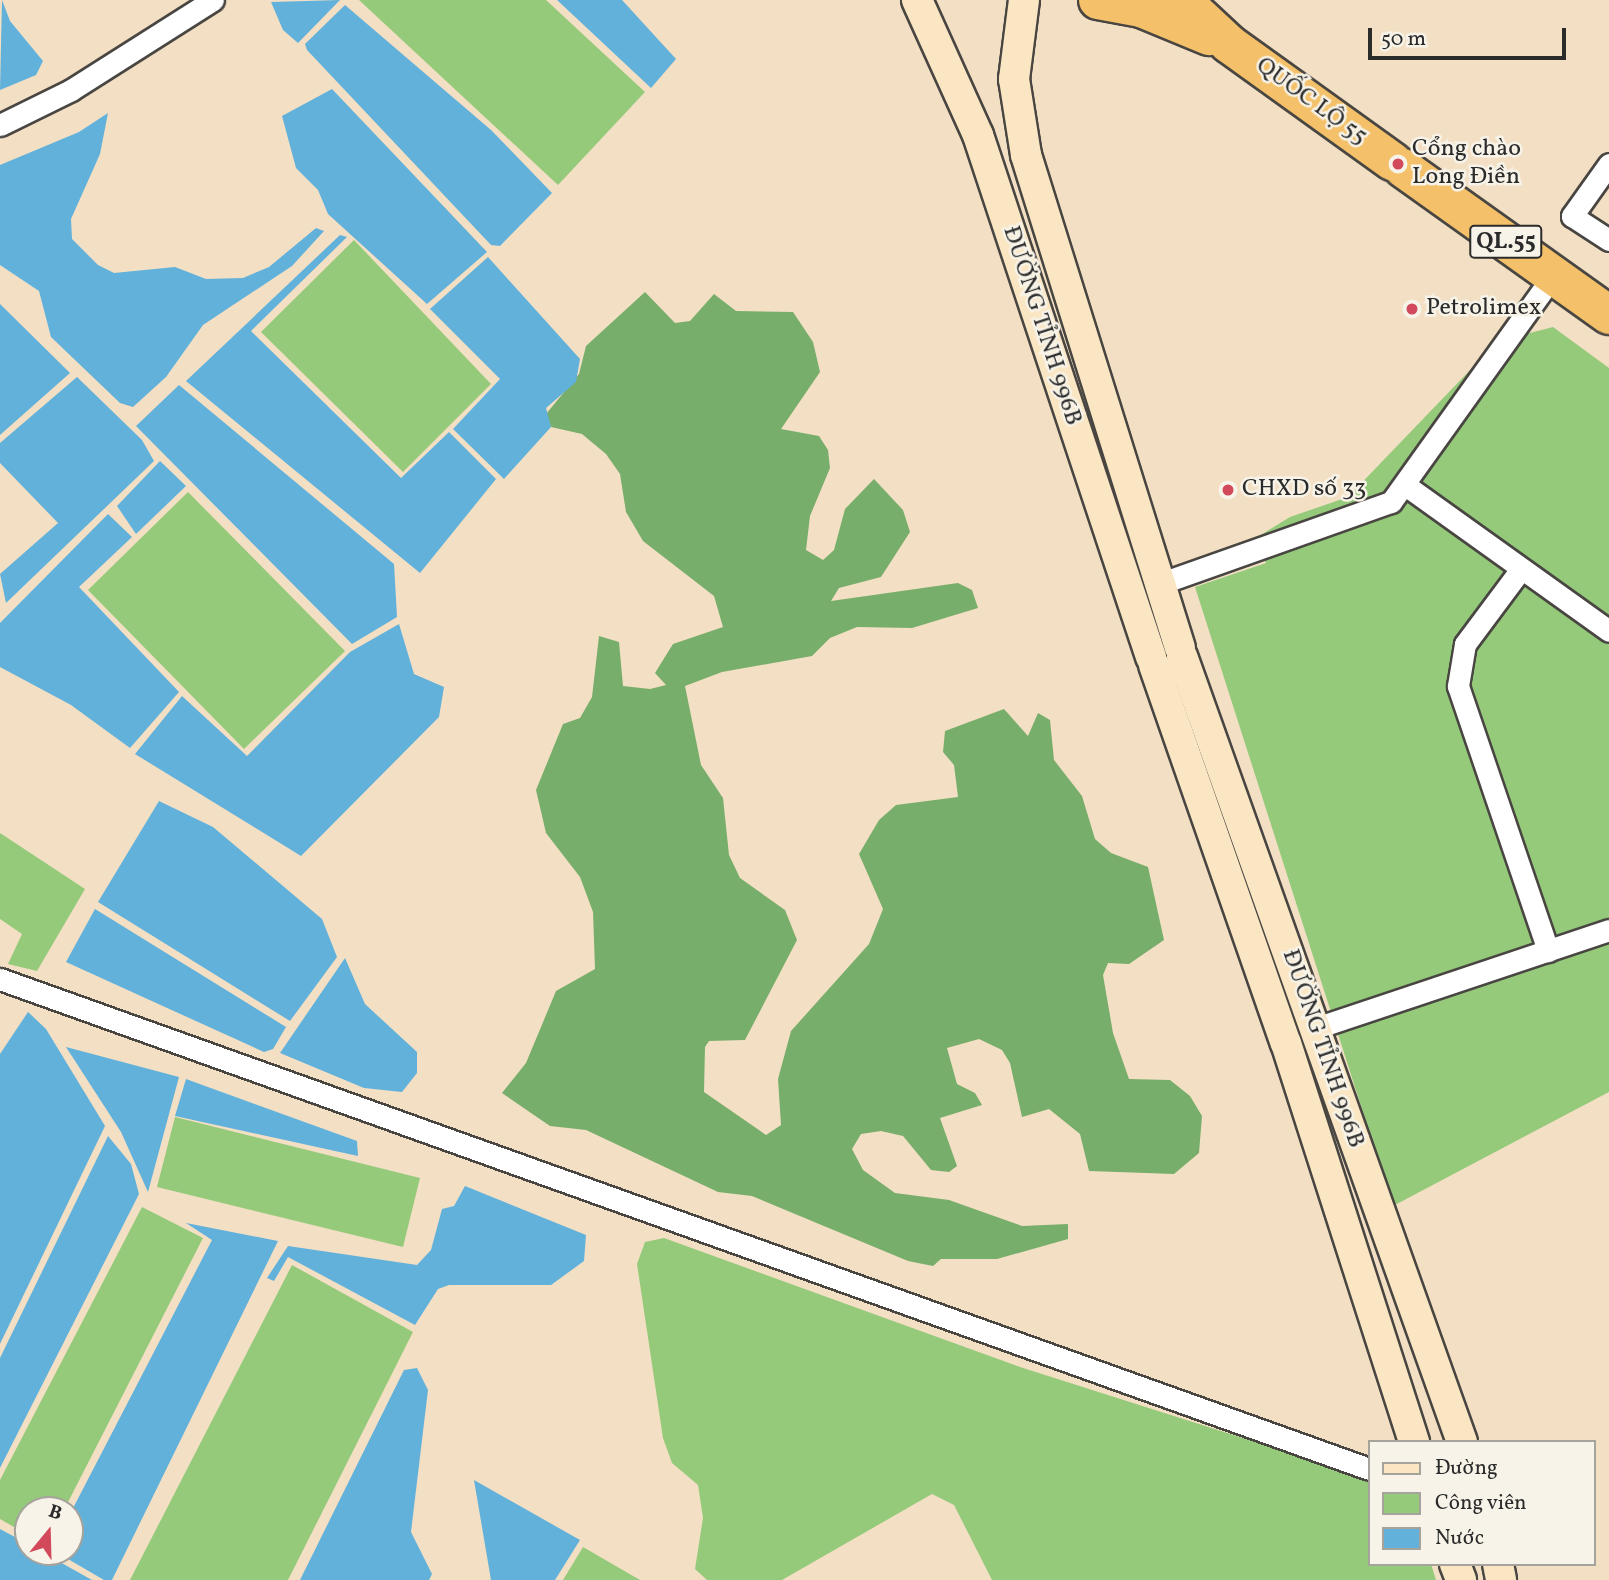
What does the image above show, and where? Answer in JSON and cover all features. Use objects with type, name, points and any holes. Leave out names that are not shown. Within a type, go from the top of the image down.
[{"type":"highway","name":"QUỐC LỘ 55","points":[[1098,0],[1141,8],[1229,44]]},
{"type":"highway","name":"QUỐC LỘ 55","points":[[1182,0],[1229,44],[1609,315]]},
{"type":"main road","name":"ĐƯỜNG TỈNH 996B","points":[[917,0],[978,135],[1153,661],[1286,1043],[1413,1440]]},
{"type":"main road","name":"ĐƯỜNG TỈNH 996B","points":[[1024,0],[1014,79],[1021,134],[1181,652],[1263,870],[1313,1029],[1461,1440]]},
{"type":"street","points":[[0,125],[71,90],[213,0]]},
{"type":"street","points":[[1609,164],[1572,216],[1609,240]]},
{"type":"street","points":[[1159,584],[1368,513],[1408,487],[1553,276]]},
{"type":"street","points":[[1408,487],[1609,631]]},
{"type":"street","points":[[1521,569],[1465,644],[1458,686],[1548,951]]},
{"type":"street","points":[[1313,1029],[1609,930]]},
{"type":"street","points":[[0,979],[1368,1469]]},
{"type":"green space","points":[[359,0],[546,0],[645,92],[558,185]]},
{"type":"green space","points":[[354,240],[491,384],[403,472],[261,332]]},
{"type":"green space","points":[[645,292],[675,323],[690,321],[714,294],[736,311],[793,312],[813,342],[820,372],[781,429],[819,436],[828,450],[830,468],[810,516],[806,550],[823,560],[834,550],[845,509],[874,479],[903,510],[910,532],[881,577],[839,588],[831,601],[958,583],[972,590],[978,608],[912,628],[857,627],[830,638],[812,656],[722,672],[685,686],[701,765],[723,798],[729,855],[740,878],[785,910],[797,940],[745,1040],[709,1041],[705,1047],[704,1092],[766,1135],[781,1125],[778,1079],[791,1031],[869,944],[883,909],[859,854],[879,820],[896,805],[958,797],[954,765],[943,752],[945,731],[1004,709],[1028,736],[1038,713],[1050,720],[1054,760],[1082,796],[1095,839],[1111,853],[1148,867],[1164,940],[1129,964],[1108,963],[1103,975],[1113,1033],[1129,1079],[1170,1080],[1190,1096],[1202,1116],[1199,1153],[1174,1174],[1089,1171],[1080,1134],[1049,1109],[1022,1117],[1010,1063],[1002,1050],[979,1039],[947,1048],[957,1084],[975,1093],[982,1105],[940,1118],[957,1166],[949,1172],[931,1170],[903,1136],[881,1131],[861,1134],[852,1149],[863,1170],[895,1193],[949,1200],[1022,1226],[1068,1224],[1068,1239],[997,1259],[941,1259],[933,1266],[908,1261],[752,1196],[718,1192],[586,1130],[550,1126],[502,1093],[526,1063],[556,991],[595,969],[593,912],[580,877],[546,833],[536,790],[563,724],[580,718],[592,697],[599,636],[619,642],[623,686],[650,689],[666,685],[655,673],[673,644],[723,627],[714,596],[643,541],[626,512],[620,474],[606,454],[582,434],[551,427],[546,414],[579,374],[586,346]]},
{"type":"green space","points":[[1553,327],[1609,368],[1609,1092],[1393,1206],[1195,587],[1266,563],[1254,539],[1290,517],[1348,497],[1498,341]]},
{"type":"green space","points":[[188,492],[345,651],[244,749],[88,590]]},
{"type":"green space","points":[[0,833],[85,889],[37,971],[8,964],[22,934],[0,919]]},
{"type":"green space","points":[[175,1117],[420,1178],[403,1247],[157,1187]]},
{"type":"green space","points":[[142,1207],[203,1238],[71,1496],[14,1496],[14,1527],[0,1519],[0,1480]]},
{"type":"green space","points":[[664,1238],[1020,1367],[1368,1478],[1368,1566],[1432,1566],[1436,1580],[992,1580],[954,1505],[932,1494],[782,1580],[707,1580],[695,1569],[703,1518],[698,1485],[672,1463],[663,1438],[637,1264],[645,1242]]},
{"type":"green space","points":[[292,1265],[413,1332],[288,1580],[130,1580]]},
{"type":"green space","points":[[583,1547],[640,1580],[563,1580]]},
{"type":"water","points":[[2,0],[10,21],[43,61],[36,75],[0,90]]},
{"type":"water","points":[[340,0],[298,43],[283,30],[271,2]]},
{"type":"water","points":[[557,0],[622,0],[676,59],[651,88]]},
{"type":"water","points":[[345,5],[491,130],[552,193],[500,246],[491,245],[307,50],[305,44]]},
{"type":"water","points":[[332,89],[487,252],[427,304],[328,214],[318,190],[296,168],[282,116]]},
{"type":"water","points":[[108,113],[100,154],[71,219],[72,239],[98,265],[114,273],[175,267],[206,279],[243,278],[269,267],[316,228],[324,231],[292,266],[203,325],[166,377],[133,407],[120,403],[51,337],[39,291],[0,265],[0,165],[79,132]]},
{"type":"water","points":[[340,235],[347,237],[251,331],[401,478],[449,432],[496,479],[420,573],[186,381]]},
{"type":"water","points":[[488,257],[580,359],[576,382],[546,408],[551,427],[504,479],[453,429],[500,379],[430,309]]},
{"type":"water","points":[[0,304],[70,373],[0,435]]},
{"type":"water","points":[[77,377],[142,440],[154,461],[6,603],[0,574],[58,523],[0,463],[0,443]]},
{"type":"water","points":[[179,385],[394,564],[397,617],[352,644],[136,426]]},
{"type":"water","points":[[160,461],[186,486],[136,534],[117,506]]},
{"type":"water","points":[[108,514],[132,537],[79,587],[179,692],[130,748],[71,705],[0,667],[0,623]]},
{"type":"water","points":[[399,624],[414,674],[444,687],[439,717],[301,856],[135,754],[182,696],[247,756],[350,652]]},
{"type":"water","points":[[159,801],[213,827],[322,919],[337,957],[290,1021],[98,902]]},
{"type":"water","points":[[95,909],[286,1027],[273,1049],[264,1052],[66,962]]},
{"type":"water","points":[[345,958],[365,1004],[417,1052],[417,1073],[402,1092],[364,1088],[280,1053]]},
{"type":"water","points":[[28,1012],[46,1029],[105,1126],[0,1344],[0,1054]]},
{"type":"water","points":[[66,1047],[179,1077],[148,1192],[121,1132]]},
{"type":"water","points":[[186,1079],[357,1141],[358,1156],[175,1116]]},
{"type":"water","points":[[108,1136],[131,1164],[139,1194],[0,1468],[0,1358]]},
{"type":"water","points":[[465,1186],[586,1235],[584,1261],[551,1285],[449,1285],[438,1289],[415,1325],[288,1257],[274,1281],[267,1278],[288,1246],[417,1265],[431,1250],[442,1209],[454,1206]]},
{"type":"water","points":[[186,1223],[278,1241],[112,1580],[104,1580],[80,1566],[84,1566],[84,1496],[79,1496],[212,1240]]},
{"type":"water","points":[[417,1368],[428,1390],[411,1532],[432,1574],[429,1580],[300,1580],[404,1370]]},
{"type":"water","points":[[474,1480],[580,1540],[555,1580],[491,1580]]},
{"type":"water","points":[[0,1529],[14,1536],[14,1566],[67,1566],[92,1580],[0,1580]]},
{"type":"place","name":"Cổng chào Long Điền","points":[[1398,164]]},
{"type":"place","name":"Petrolimex","points":[[1412,309]]},
{"type":"place","name":"CHXD số 33","points":[[1228,490]]}]
